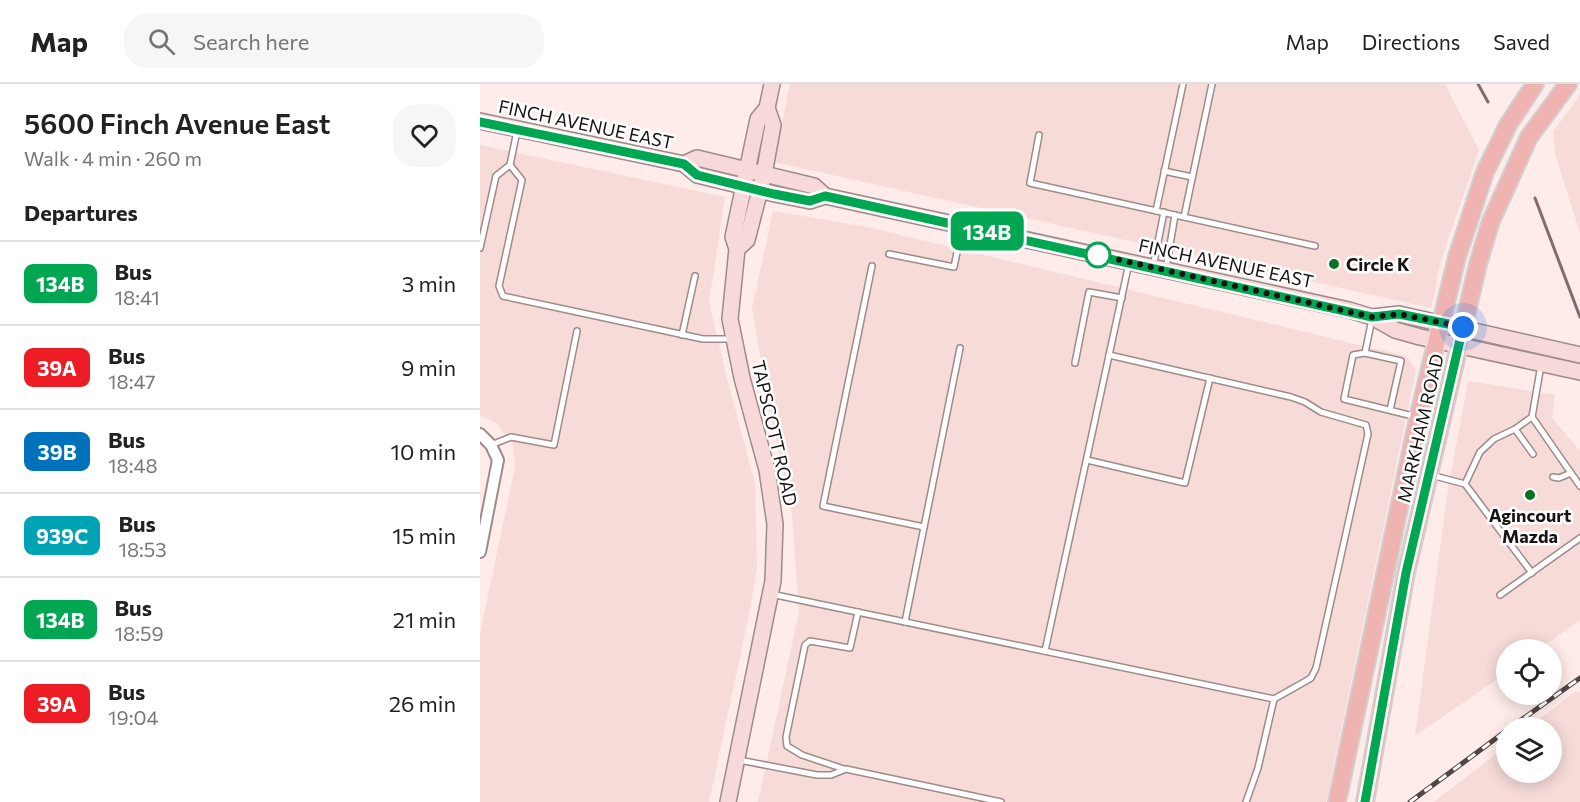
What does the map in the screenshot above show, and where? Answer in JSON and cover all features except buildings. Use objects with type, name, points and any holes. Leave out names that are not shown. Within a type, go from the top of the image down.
[{"type":"main road","name":"TAPSCOTT ROAD","points":[[728,802],[773,581],[775,525],[767,470],[742,378],[730,319],[737,249],[733,237],[758,119],[767,108],[772,84]]},
{"type":"main road","name":"MARKHAM ROAD","points":[[1337,802],[1418,418],[1456,257],[1485,172],[1508,125],[1535,84]]},
{"type":"main road","name":"MARKHAM ROAD","points":[[1366,797],[1406,573],[1484,242],[1507,183],[1529,137],[1568,84]]},
{"type":"main road","name":"TAPSCOTT ROAD","points":[[737,249],[747,240],[764,174],[773,125],[767,108]]},
{"type":"main road","name":"FINCH AVENUE EAST","points":[[480,122],[684,164],[697,175],[810,201],[825,196]]},
{"type":"main road","name":"FINCH AVENUE EAST","points":[[684,164],[697,159],[747,170],[814,186],[825,196],[1372,317],[1395,330],[1580,372]]},
{"type":"main road","name":"FINCH AVENUE EAST","points":[[1372,317],[1399,314],[1580,355]]},
{"type":"street","points":[[480,434],[491,445],[498,460],[480,552]]},
{"type":"lane","points":[[1156,211],[1182,84]]},
{"type":"lane","points":[[1184,217],[1212,84]]},
{"type":"lane","points":[[480,248],[496,176],[510,165],[518,129]]},
{"type":"lane","points":[[1039,135],[1030,183],[1316,246]]},
{"type":"lane","points":[[510,165],[522,180],[499,286],[503,296],[703,339],[734,339]]},
{"type":"lane","points":[[1164,171],[1192,177]]},
{"type":"lane","points":[[1159,269],[1164,212]]},
{"type":"lane","points":[[1159,269],[1175,215]]},
{"type":"lane","points":[[889,254],[954,267],[962,226]]},
{"type":"lane","points":[[1045,651],[1129,262]]},
{"type":"lane","points":[[872,266],[823,506],[924,527]]},
{"type":"lane","points":[[682,334],[695,276]]},
{"type":"lane","points":[[1075,363],[1089,292],[1122,298]]},
{"type":"lane","points":[[1365,353],[1372,317]]},
{"type":"lane","points":[[491,445],[511,437],[554,445],[577,330]]},
{"type":"lane","points":[[905,622],[960,348]]},
{"type":"lane","points":[[1390,410],[1401,361],[1365,353],[1353,355],[1344,399],[1418,418]]},
{"type":"lane","points":[[771,594],[1274,699],[1311,678],[1316,668],[1368,428],[1361,422],[1321,412],[1291,397],[1109,355]]},
{"type":"lane","points":[[1541,363],[1532,417],[1580,486]]},
{"type":"lane","points":[[1087,460],[1185,483],[1210,378]]},
{"type":"lane","points":[[1465,484],[1480,452],[1494,439],[1515,429],[1532,417]]},
{"type":"lane","points":[[1515,429],[1533,454]]},
{"type":"lane","points":[[1553,477],[1559,478],[1571,473]]},
{"type":"lane","points":[[1429,474],[1465,484],[1532,573]]},
{"type":"lane","points":[[1500,595],[1580,538]]},
{"type":"lane","points":[[858,612],[850,648],[810,642],[805,645],[786,737],[787,746],[802,755],[846,769],[1001,802]]},
{"type":"lane","points":[[1246,802],[1258,768],[1274,699]]},
{"type":"lane","points":[[737,759],[817,776],[831,775],[846,769]]},
{"type":"shaded area","points":[[790,84],[1445,84],[1479,150],[1441,260],[1431,308],[774,162]]},
{"type":"shaded area","points":[[1580,95],[1580,233],[1555,154],[1553,132]]},
{"type":"shaded area","points":[[480,145],[725,197],[709,302],[755,484],[757,568],[709,802],[480,802],[480,634],[515,467],[513,445],[496,423],[480,416]]},
{"type":"shaded area","points":[[773,211],[867,227],[1406,356],[1416,370],[1326,802],[758,802],[799,612],[792,514],[766,391],[752,309]]},
{"type":"shaded area","points":[[1468,381],[1555,395],[1552,418],[1580,451],[1580,620],[1554,639],[1496,639],[1496,680],[1415,736],[1448,489]]},
{"type":"shaded area","points":[[1575,692],[1580,692],[1580,802],[1434,802],[1496,754],[1496,783],[1562,783],[1562,717],[1542,717],[1558,705],[1562,705],[1562,702]]},
{"type":"waterway","points":[[1478,84],[1488,102]]},
{"type":"waterway","points":[[1535,198],[1580,317]]},
{"type":"railway","points":[[1525,717],[1580,678]]},
{"type":"railway","points":[[1410,802],[1496,738]]},
{"type":"bus line","name":"134B","points":[[480,122],[684,164],[697,175],[774,194],[810,201],[825,196],[1349,310],[1372,317],[1399,314],[1463,327],[1406,573],[1365,802]]},
{"type":"place","name":"Circle K","points":[[1334,264]]},
{"type":"place","name":"Agincourt Mazda","points":[[1530,495]]},
{"type":"route","points":[[1098,255],[1372,317],[1399,314],[1463,327]]}]
